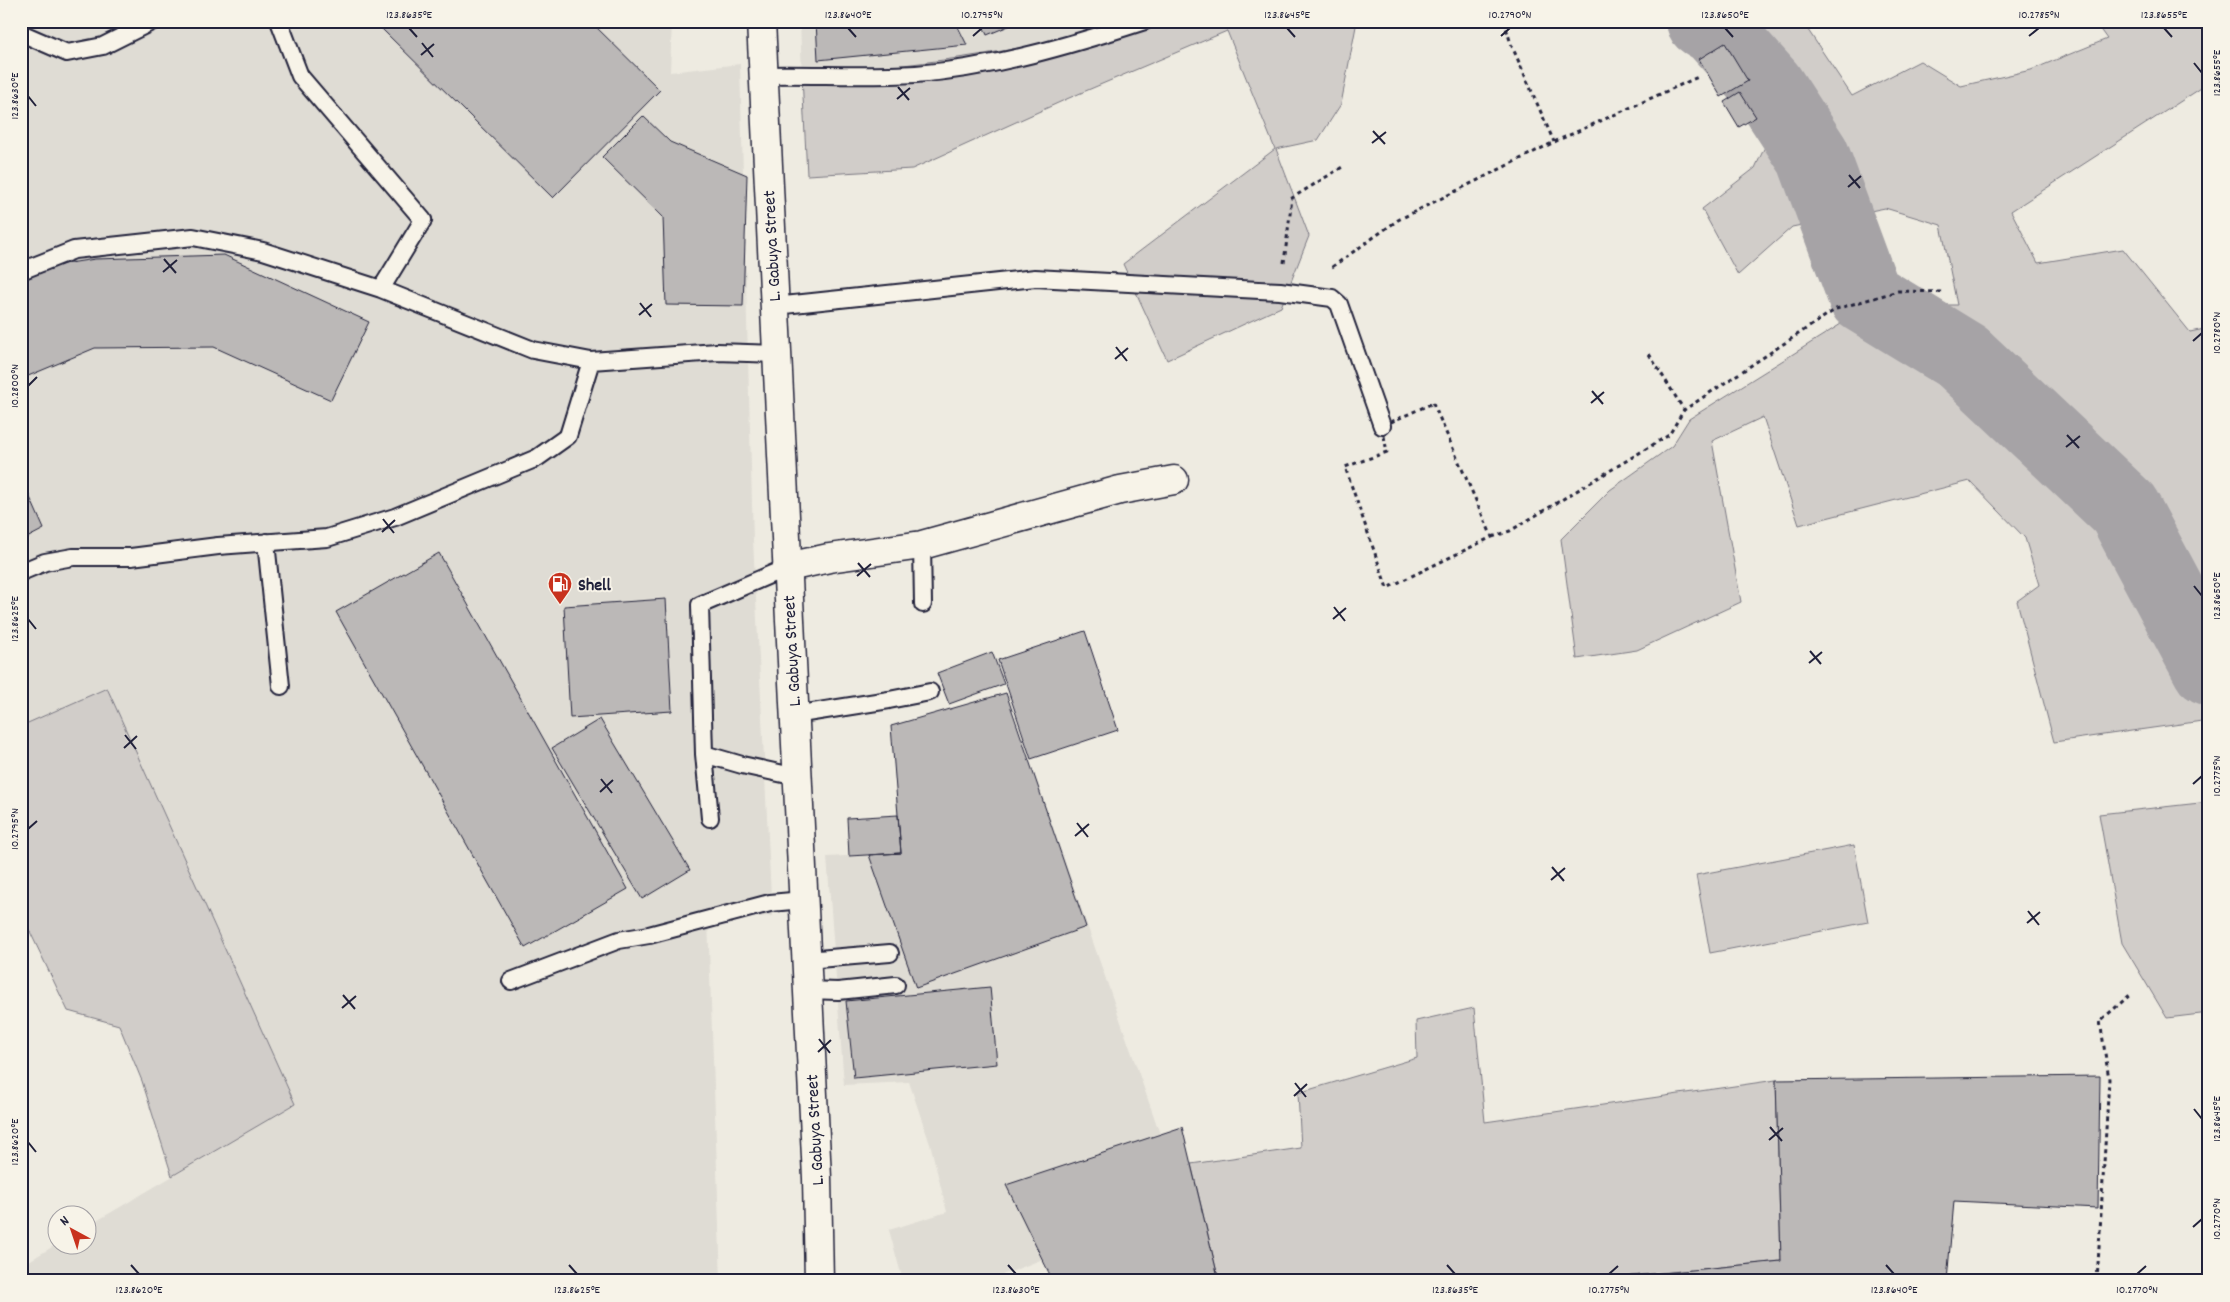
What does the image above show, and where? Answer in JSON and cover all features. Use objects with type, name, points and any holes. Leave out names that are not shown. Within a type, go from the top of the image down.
[{"type":"street","name":"L. Gabuya Street","points":[[761,21],[817,1178],[819,1281]]},
{"type":"street","points":[[788,567],[922,544],[1120,490],[1174,480]]},
{"type":"lane","points":[[21,34],[67,52],[103,46],[153,21]]},
{"type":"lane","points":[[280,21],[300,76],[423,220],[381,289]]},
{"type":"lane","points":[[765,79],[916,74],[976,67],[1029,55],[1144,21]]},
{"type":"lane","points":[[21,271],[74,250],[194,237],[263,251],[381,289],[533,350],[591,361],[717,352],[777,354]]},
{"type":"lane","points":[[775,306],[1035,278],[1280,291],[1332,298],[1339,304],[1382,426]]},
{"type":"lane","points":[[21,572],[45,562],[73,557],[131,557],[266,542],[327,538],[387,520],[537,458],[568,436],[591,361]]},
{"type":"lane","points":[[266,542],[280,686]]},
{"type":"lane","points":[[922,544],[923,604]]},
{"type":"lane","points":[[710,818],[704,754],[700,605],[788,567]]},
{"type":"lane","points":[[794,715],[930,692]]},
{"type":"lane","points":[[704,754],[742,765],[798,777]]},
{"type":"lane","points":[[511,981],[619,940],[649,935],[770,903],[803,900]]},
{"type":"lane","points":[[806,960],[890,953]]},
{"type":"lane","points":[[807,990],[838,991],[896,985]]},
{"type":"path","points":[[1504,21],[1511,44],[1554,142]]},
{"type":"path","points":[[1306,296],[1334,265],[1398,220],[1554,142],[1698,77]]},
{"type":"path","points":[[1280,291],[1292,198],[1344,166]]},
{"type":"path","points":[[1492,537],[1433,403],[1382,426],[1387,452],[1345,467],[1387,588],[1492,537],[1510,531],[1668,434],[1684,410],[1836,309],[1898,291],[1942,292]]},
{"type":"path","points":[[1649,354],[1684,410]]},
{"type":"path","points":[[2097,1281],[2109,1079],[2100,1021],[2130,995]]},
{"type":"shaded area","points":[[21,21],[672,21],[670,72],[740,64],[753,540],[772,916],[708,920],[721,1281],[21,1281],[21,1266],[48,1250],[48,1254],[98,1254],[98,1220],[295,1104],[107,688],[21,726]]},
{"type":"shaded area","points":[[800,21],[1123,21],[1095,31],[978,57],[802,76]]},
{"type":"shaded area","points":[[1123,21],[1357,21],[1341,104],[1318,140],[1276,149],[1309,236],[1281,307],[1167,360],[1123,264],[1275,149],[1227,31],[1069,98],[912,169],[807,175],[802,76],[924,63],[1004,51],[1084,33]]},
{"type":"shaded area","points":[[1732,21],[1802,21],[1852,96],[1920,61],[1961,86],[2031,70],[2107,39],[2094,21],[2209,21],[2209,83],[2011,211],[2038,263],[2123,249],[2190,332],[2209,328],[2209,720],[2054,742],[2017,601],[2039,585],[2025,538],[1970,481],[1799,525],[1763,417],[1712,441],[1741,602],[1637,650],[1577,659],[1561,539],[1610,490],[1672,446],[1689,419],[1841,324],[1903,305],[1957,305],[1941,225],[1885,208],[1792,227],[1738,275],[1702,209],[1755,168],[1785,104]]},
{"type":"shaded area","points":[[107,688],[295,1104],[172,1176],[142,1081],[119,1025],[68,1011],[21,913],[21,726]]},
{"type":"shaded area","points":[[1006,693],[1160,1134],[1182,1127],[1219,1281],[1043,1259],[987,1281],[903,1281],[889,1230],[947,1212],[931,1147],[909,1082],[844,1085],[827,857],[900,853],[891,726]]},
{"type":"shaded area","points":[[2209,802],[2209,1013],[2167,1018],[2122,943],[2099,814]]},
{"type":"shaded area","points":[[1854,845],[1868,922],[1710,953],[1696,875]]},
{"type":"shaded area","points":[[1474,1008],[1485,1122],[1776,1080],[1781,1261],[1583,1281],[1219,1281],[1191,1164],[1301,1148],[1298,1093],[1417,1058],[1416,1021]]},
{"type":"building","points":[[390,21],[590,21],[660,90],[553,198],[382,29]]},
{"type":"building","points":[[816,21],[955,21],[967,45],[818,60]]},
{"type":"building","points":[[981,21],[1010,21],[1011,25],[987,35]]},
{"type":"building","points":[[1725,43],[1748,81],[1721,97],[1699,59]]},
{"type":"building","points":[[1740,92],[1756,117],[1739,127],[1724,102]]},
{"type":"building","points":[[643,116],[670,142],[747,175],[743,306],[666,305],[663,217],[602,157]]},
{"type":"building","points":[[224,255],[369,322],[331,400],[214,347],[95,348],[21,379],[21,280],[63,264],[95,259]]},
{"type":"building","points":[[21,477],[44,529],[21,541]]},
{"type":"building","points":[[439,553],[628,889],[525,948],[336,612]]},
{"type":"building","points":[[666,599],[672,711],[570,718],[564,606]]},
{"type":"building","points":[[1085,631],[1118,730],[1031,759],[998,660]]},
{"type":"building","points":[[992,652],[1004,684],[949,704],[937,673]]},
{"type":"building","points":[[1006,693],[1086,927],[916,988],[869,855],[901,853],[891,726]]},
{"type":"building","points":[[600,719],[690,870],[642,899],[552,748]]},
{"type":"building","points":[[898,815],[901,853],[849,856],[847,818]]},
{"type":"building","points":[[990,987],[997,1064],[854,1078],[846,1001]]},
{"type":"building","points":[[2100,1076],[2098,1208],[1954,1201],[1947,1281],[1583,1281],[1781,1261],[1776,1080]]},
{"type":"building","points":[[1182,1127],[1219,1281],[1053,1281],[1006,1185]]},
{"type":"waterway","points":[[1703,21],[1716,29],[1768,87],[1813,156],[1865,297],[1963,357],[2124,509],[2209,668]]},
{"type":"place","name":"Shell","points":[[560,605]]}]
